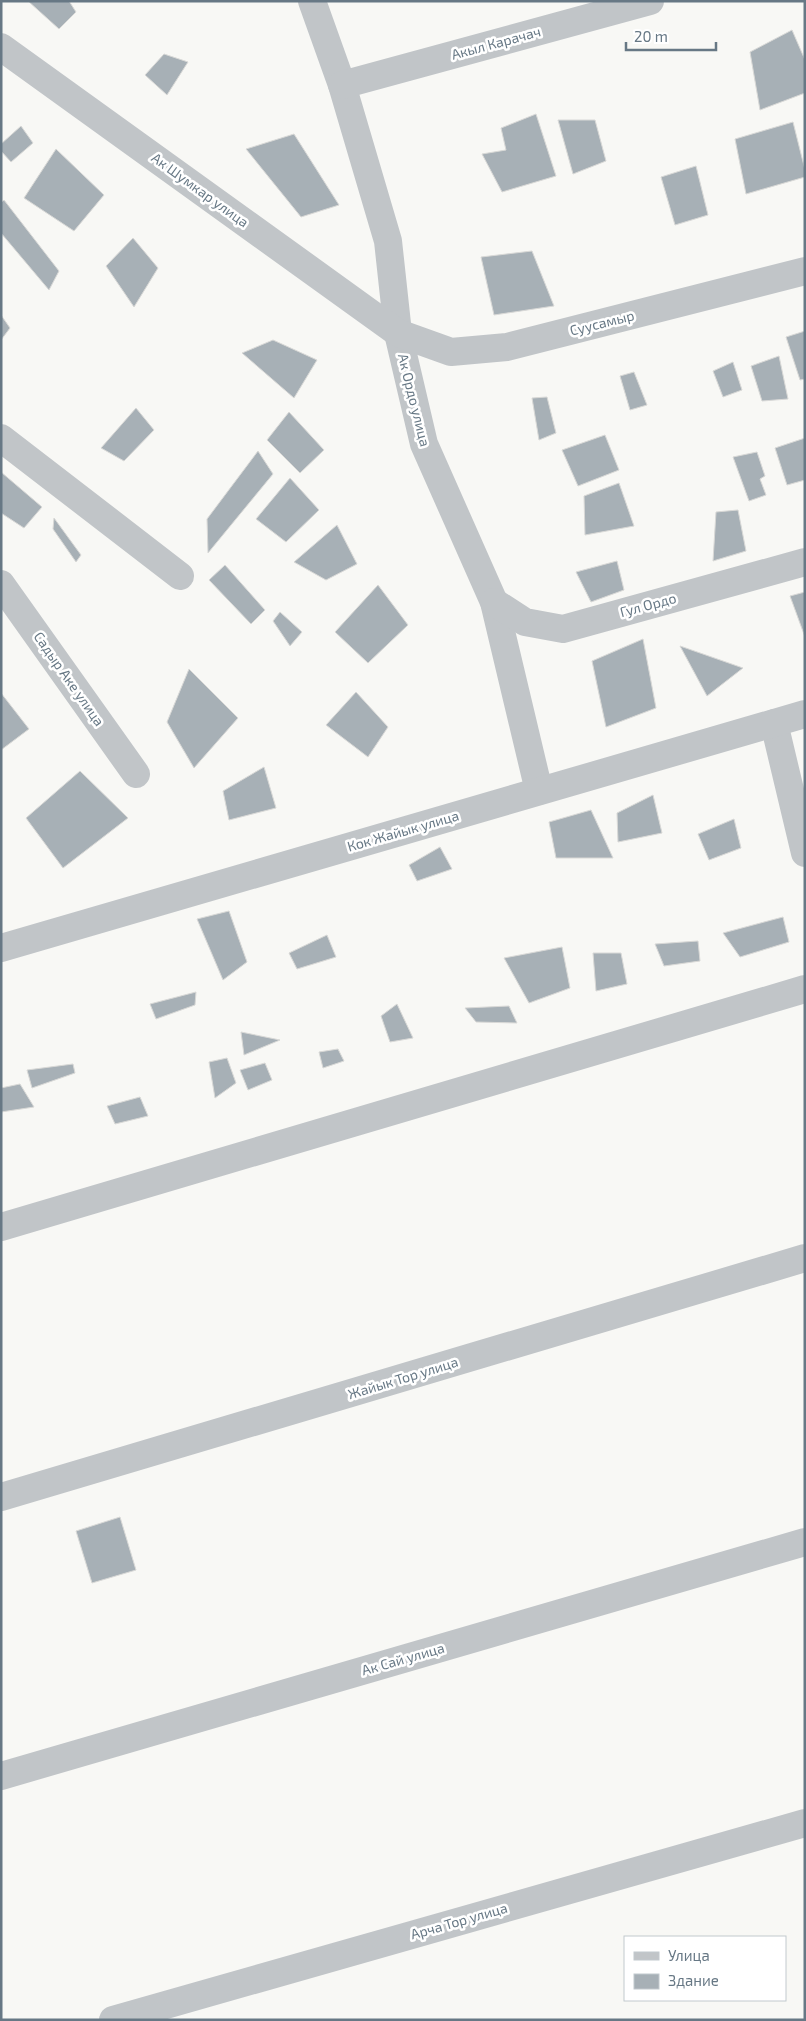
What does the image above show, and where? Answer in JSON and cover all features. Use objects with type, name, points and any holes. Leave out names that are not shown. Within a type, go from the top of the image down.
[{"type":"street","name":"Ак Ордо улица","points":[[312,1],[342,85],[388,241],[398,333],[424,444],[494,602],[539,791]]},
{"type":"street","name":"Акыл Карачач","points":[[342,85],[650,1]]},
{"type":"street","name":"Ак Шумкар улица","points":[[1,47],[398,333]]},
{"type":"street","name":"Суусамыр","points":[[398,333],[451,352],[507,347],[805,271]]},
{"type":"street","points":[[1,438],[180,576]]},
{"type":"street","name":"Гул Ордо","points":[[494,602],[525,622],[563,628],[805,562]]},
{"type":"street","name":"Садыр Аке улица","points":[[1,584],[136,774]]},
{"type":"street","name":"Кок Жайык улица","points":[[1,948],[805,714]]},
{"type":"street","points":[[774,723],[805,853]]},
{"type":"street","points":[[1,1228],[805,989]]},
{"type":"street","name":"Жайык Тор улица","points":[[1,1497],[805,1258]]},
{"type":"street","name":"Ак Сай улица","points":[[1,1776],[805,1542]]},
{"type":"street","name":"Арча Тор улица","points":[[113,2020],[805,1823]]},
{"type":"building","points":[[28,1],[69,1],[76,12],[59,29]]},
{"type":"building","points":[[792,30],[805,60],[805,93],[760,110],[750,52]]},
{"type":"building","points":[[164,54],[188,62],[167,95],[145,75]]},
{"type":"building","points":[[536,114],[556,176],[502,192],[482,154],[506,150],[501,128]]},
{"type":"building","points":[[558,120],[595,120],[606,161],[573,174]]},
{"type":"building","points":[[793,122],[805,177],[746,194],[735,139]]},
{"type":"building","points":[[21,126],[33,143],[11,162],[1,151],[1,144]]},
{"type":"building","points":[[294,134],[339,205],[301,217],[246,149]]},
{"type":"building","points":[[56,149],[104,195],[74,231],[24,198]]},
{"type":"building","points":[[696,166],[708,215],[675,225],[661,177]]},
{"type":"building","points":[[4,200],[59,271],[49,290],[1,233],[1,203]]},
{"type":"building","points":[[133,238],[158,268],[134,307],[106,266]]},
{"type":"building","points":[[532,251],[554,306],[494,315],[481,257]]},
{"type":"building","points":[[1,315],[10,328],[1,340]]},
{"type":"building","points":[[805,331],[805,379],[800,380],[786,337]]},
{"type":"building","points":[[273,340],[317,360],[294,398],[242,353]]},
{"type":"building","points":[[779,356],[788,399],[762,401],[751,366]]},
{"type":"building","points":[[733,362],[742,390],[723,397],[713,371]]},
{"type":"building","points":[[634,372],[647,405],[630,410],[620,376]]},
{"type":"building","points":[[547,397],[556,433],[539,440],[532,398]]},
{"type":"building","points":[[136,408],[154,430],[124,461],[101,448]]},
{"type":"building","points":[[289,412],[324,450],[300,473],[267,440]]},
{"type":"building","points":[[605,435],[619,470],[578,486],[562,450]]},
{"type":"building","points":[[805,438],[805,480],[787,485],[775,448]]},
{"type":"building","points":[[258,451],[273,474],[208,553],[207,519]]},
{"type":"building","points":[[757,452],[765,476],[760,479],[766,495],[749,501],[733,457]]},
{"type":"building","points":[[1,472],[42,507],[24,528],[1,513]]},
{"type":"building","points":[[290,478],[319,510],[286,542],[256,519]]},
{"type":"building","points":[[619,483],[634,526],[585,535],[584,496]]},
{"type":"building","points":[[738,510],[746,551],[713,561],[716,512]]},
{"type":"building","points":[[54,518],[81,555],[76,562],[53,529]]},
{"type":"building","points":[[337,525],[357,564],[326,580],[294,562]]},
{"type":"building","points":[[617,561],[624,590],[591,602],[576,572]]},
{"type":"building","points":[[225,565],[265,610],[251,624],[209,580]]},
{"type":"building","points":[[378,585],[408,625],[368,663],[335,632]]},
{"type":"building","points":[[805,592],[805,637],[790,596]]},
{"type":"building","points":[[280,612],[302,632],[290,646],[273,621]]},
{"type":"building","points":[[643,639],[656,708],[606,727],[592,661]]},
{"type":"building","points":[[680,646],[743,668],[707,696]]},
{"type":"building","points":[[189,669],[238,718],[194,768],[167,722]]},
{"type":"building","points":[[356,692],[388,727],[368,757],[326,725]]},
{"type":"building","points":[[1,693],[29,729],[1,750]]},
{"type":"building","points":[[264,767],[276,808],[229,820],[223,791]]},
{"type":"building","points":[[80,771],[128,818],[63,868],[26,818]]},
{"type":"building","points":[[653,795],[662,833],[618,842],[617,813]]},
{"type":"building","points":[[591,810],[613,858],[556,858],[549,822]]},
{"type":"building","points":[[734,819],[741,848],[709,860],[698,834]]},
{"type":"building","points":[[440,847],[452,869],[417,881],[409,865]]},
{"type":"building","points":[[229,911],[247,962],[223,980],[197,919]]},
{"type":"building","points":[[783,917],[789,942],[740,957],[723,933]]},
{"type":"building","points":[[327,935],[336,957],[297,969],[289,953]]},
{"type":"building","points":[[698,941],[700,961],[664,966],[655,944]]},
{"type":"building","points":[[562,947],[570,988],[529,1003],[504,958]]},
{"type":"building","points":[[593,953],[621,953],[627,984],[596,991]]},
{"type":"building","points":[[196,992],[195,1005],[156,1019],[150,1004]]},
{"type":"building","points":[[397,1004],[413,1038],[390,1042],[381,1016]]},
{"type":"building","points":[[509,1006],[517,1023],[476,1022],[465,1008]]},
{"type":"building","points":[[241,1032],[280,1040],[244,1055]]},
{"type":"building","points":[[338,1049],[344,1061],[323,1068],[319,1052]]},
{"type":"building","points":[[227,1058],[236,1083],[215,1098],[209,1062]]},
{"type":"building","points":[[265,1063],[272,1080],[248,1090],[240,1070]]},
{"type":"building","points":[[73,1064],[75,1073],[32,1088],[27,1070]]},
{"type":"building","points":[[20,1084],[34,1107],[1,1112],[1,1088]]},
{"type":"building","points":[[140,1097],[148,1116],[115,1124],[107,1106]]},
{"type":"building","points":[[120,1517],[136,1570],[92,1583],[76,1531]]}]
